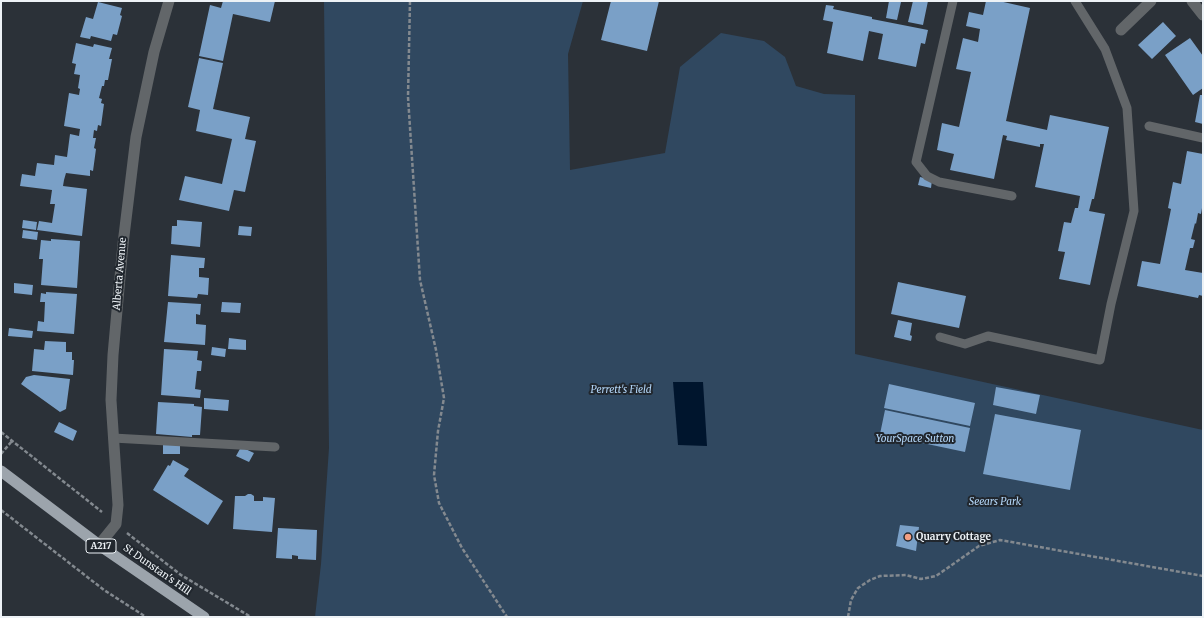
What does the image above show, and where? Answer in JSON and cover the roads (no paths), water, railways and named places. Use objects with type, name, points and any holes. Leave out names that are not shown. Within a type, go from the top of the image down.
[{"type":"highway","name":"St Dunstan's Hill","points":[[1,471],[99,545],[204,617]]},
{"type":"street","name":"Alberta Avenue","points":[[99,545],[116,524],[118,505],[111,400],[113,355],[126,214],[136,137],[154,52],[169,1]]},
{"type":"street","points":[[1122,30],[1151,1]]},
{"type":"street","points":[[1192,1],[1203,14]]},
{"type":"lane","points":[[953,1],[916,162],[928,176],[939,182],[1012,196]]},
{"type":"lane","points":[[940,337],[965,344],[988,336],[1100,360],[1111,304],[1134,211],[1126,108],[1105,49],[1075,1]]},
{"type":"lane","points":[[1149,126],[1203,138]]},
{"type":"lane","points":[[113,438],[275,447]]},
{"type":"place","name":"Quarry Cottage","points":[[908,537]]},
{"type":"park label","name":"Perrett's Field","points":[[621,390]]},
{"type":"park label","name":"YourSpace Sutton","points":[[915,439]]},
{"type":"park label","name":"Seears Park","points":[[995,502]]}]
